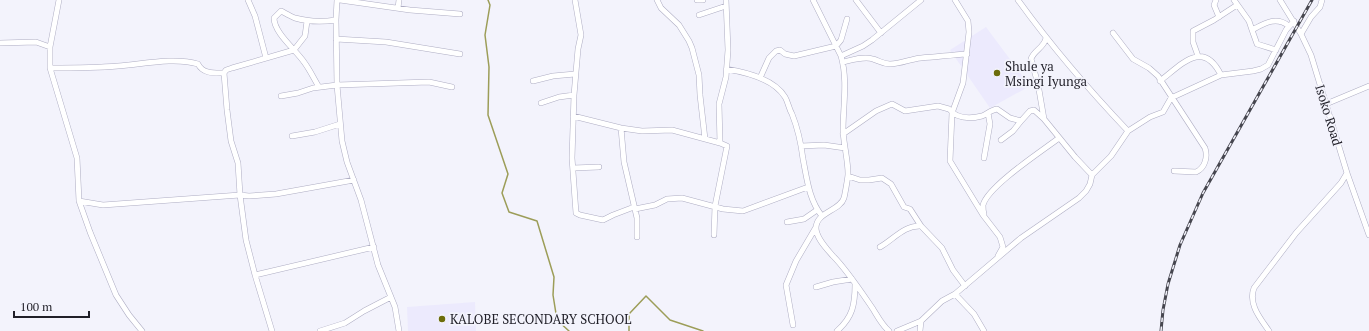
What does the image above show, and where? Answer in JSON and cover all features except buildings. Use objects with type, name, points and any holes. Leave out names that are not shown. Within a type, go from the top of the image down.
[{"type":"street","points":[[59,0],[50,47],[50,68],[77,158],[79,201],[116,295],[142,331]]},
{"type":"street","points":[[248,0],[255,16],[266,58]]},
{"type":"street","points":[[399,331],[395,307],[378,265],[354,180],[347,162],[340,124],[336,39],[336,20],[339,0],[410,10],[460,14]]},
{"type":"street","points":[[398,8],[399,0]]},
{"type":"street","points":[[575,0],[581,35],[575,74],[573,116],[573,168],[576,209],[578,214],[604,220],[613,215],[634,208],[652,206],[667,199],[676,198],[688,198],[702,204],[733,211],[743,211],[808,187]]},
{"type":"street","points":[[657,0],[661,8],[679,25],[692,48],[699,75],[705,139]]},
{"type":"street","points":[[697,0],[703,0]]},
{"type":"street","points":[[856,0],[881,33]]},
{"type":"street","points":[[841,56],[863,46],[921,0]]},
{"type":"street","points":[[955,0],[964,13],[969,27],[963,83],[952,113],[950,134],[951,164],[983,215],[1003,243],[1003,247],[996,259]]},
{"type":"street","points":[[1018,0],[1046,38],[1128,131]]},
{"type":"street","points":[[1216,0],[1214,5],[1219,17]]},
{"type":"street","name":"Isoko Road","points":[[1280,0],[1302,34],[1311,55],[1347,173],[1368,231]]},
{"type":"street","points":[[1302,34],[1311,17],[1320,7],[1322,0]]},
{"type":"street","points":[[793,325],[786,290],[787,280],[817,222],[822,216],[843,200],[848,176],[843,134],[845,79],[843,62],[815,1]]},
{"type":"street","points":[[1198,56],[1193,42],[1194,31],[1219,17],[1236,2],[1249,21],[1257,44],[1276,50]]},
{"type":"street","points":[[699,15],[726,3],[728,41],[725,82],[719,104],[720,143]]},
{"type":"street","points":[[319,87],[304,62],[278,30],[274,22],[274,18],[280,11],[295,18],[307,21],[321,22],[336,20]]},
{"type":"street","points":[[760,78],[769,58],[776,51],[780,50],[785,54],[794,56],[836,46],[841,40],[848,19]]},
{"type":"street","points":[[1252,30],[1274,20],[1281,20],[1289,26]]},
{"type":"street","points":[[50,68],[84,68],[189,61],[198,64],[201,69],[209,73],[224,73],[226,70],[232,68],[294,50],[304,36],[307,21]]},
{"type":"street","points":[[897,331],[921,321],[942,301],[956,294],[996,259],[1042,223],[1079,198],[1086,191],[1092,175],[1116,150],[1128,131],[1150,117],[1163,112],[1171,98],[1221,75],[1254,72],[1261,70],[1268,65],[1289,26],[1294,21]]},
{"type":"street","points":[[1113,33],[1133,59],[1149,68],[1160,80],[1201,142],[1207,154],[1199,171],[1174,172]]},
{"type":"street","points":[[1044,120],[1038,84],[1031,59],[1034,53],[1043,46],[1046,38]]},
{"type":"street","points":[[336,39],[386,42],[460,54]]},
{"type":"street","points":[[0,43],[36,42],[50,47]]},
{"type":"street","points":[[843,62],[860,58],[873,58],[882,64],[889,64],[920,58],[966,54]]},
{"type":"street","points":[[1160,80],[1194,57],[1198,56],[1208,57],[1216,65],[1221,75]]},
{"type":"street","points":[[726,69],[744,72],[760,78],[772,84],[785,97],[798,128],[808,187],[817,210],[822,216]]},
{"type":"street","points":[[224,73],[226,110],[231,141],[238,163],[240,195],[246,240],[272,331]]},
{"type":"street","points":[[532,81],[553,76],[575,74]]},
{"type":"street","points":[[281,96],[337,84],[429,82],[452,87]]},
{"type":"street","points":[[1326,104],[1369,86]]},
{"type":"street","points":[[541,103],[559,97],[574,95]]},
{"type":"street","points":[[843,134],[876,111],[892,104],[904,111],[938,106],[949,109],[952,113],[959,117],[965,118],[982,116],[997,109],[1010,118],[1021,121]]},
{"type":"street","points":[[1001,140],[1014,131],[1030,111],[1034,110],[1092,175]]},
{"type":"street","points":[[984,158],[990,124],[988,113]]},
{"type":"street","points":[[573,116],[621,128],[646,132],[672,130],[727,146],[715,206],[714,234]]},
{"type":"street","points":[[292,136],[315,132],[340,124]]},
{"type":"street","points":[[621,128],[624,162],[637,218],[637,237]]},
{"type":"street","points":[[986,219],[983,212],[983,206],[994,189],[1031,158],[1059,138]]},
{"type":"street","points":[[801,146],[845,148]]},
{"type":"street","points":[[573,168],[599,168]]},
{"type":"street","points":[[1269,331],[1254,306],[1254,288],[1296,233],[1341,183],[1347,173]]},
{"type":"street","points":[[848,176],[860,180],[869,180],[879,177],[886,179],[895,190],[904,207],[912,211],[921,226],[942,248],[953,270],[964,286]]},
{"type":"street","points":[[79,201],[104,205],[240,195],[250,196],[276,194],[354,180]]},
{"type":"street","points":[[787,222],[804,219],[817,210]]},
{"type":"street","points":[[816,226],[817,232],[826,247],[873,309],[882,325],[889,331]]},
{"type":"street","points":[[880,247],[909,227],[921,226]]},
{"type":"street","points":[[255,275],[374,247]]},
{"type":"street","points":[[816,287],[833,282],[852,280]]},
{"type":"street","points":[[837,331],[846,323],[852,311],[854,304],[855,284]]},
{"type":"street","points":[[956,294],[974,314],[984,331]]},
{"type":"street","points":[[320,331],[345,323],[391,297]]},
{"type":"street","points":[[920,331],[921,321]]},
{"type":"shaded area","points":[[986,27],[1030,86],[990,108],[950,50]]},
{"type":"shaded area","name":"KALOBE SECONDARY SCHOOL","points":[[475,302],[476,331],[408,331],[407,307]]},
{"type":"waterway","points":[[488,0],[490,5],[485,35],[489,67],[488,115],[508,174],[502,193],[509,212],[537,221],[554,277],[553,295],[557,320],[569,331]]},
{"type":"waterway","points":[[629,331],[629,314],[646,296],[670,320],[703,331]]},
{"type":"railway","points":[[1161,331],[1168,284],[1180,245],[1203,193],[1312,0]]},
{"type":"place","name":"Shule ya Msingi Iyunga","points":[[997,73]]},
{"type":"place","name":"KALOBE SECONDARY SCHOOL","points":[[442,319]]}]
